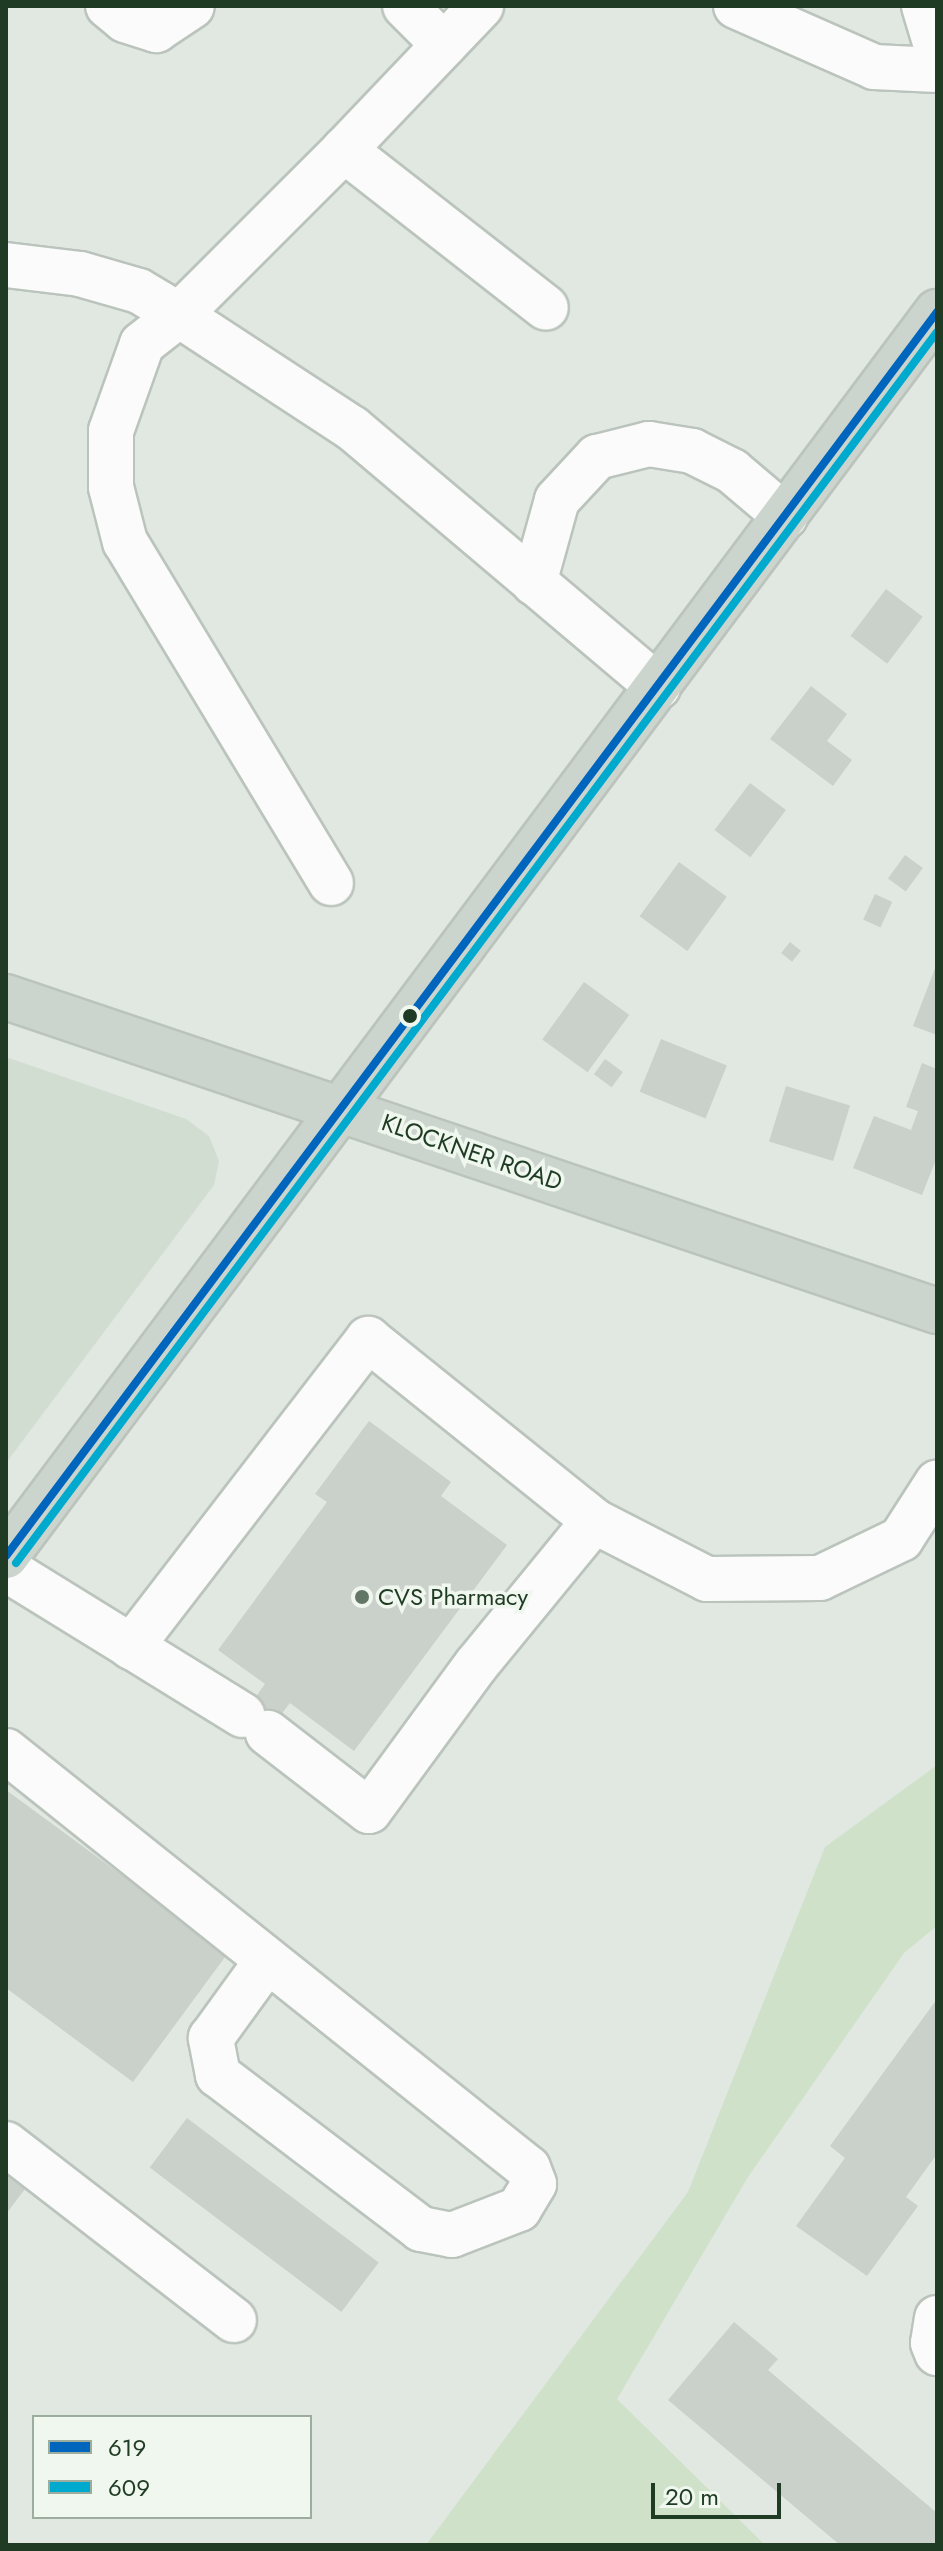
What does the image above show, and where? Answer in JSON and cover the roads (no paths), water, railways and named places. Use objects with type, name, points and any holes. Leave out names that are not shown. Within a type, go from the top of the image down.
[{"type":"main road","points":[[6,1556],[937,312]]},
{"type":"main road","name":"KLOCKNER ROAD","points":[[6,997],[937,1311]]},
{"type":"street","points":[[108,6],[125,20],[156,30],[192,6]]},
{"type":"street","points":[[405,6],[444,45]]},
{"type":"street","points":[[331,883],[125,542],[111,487],[111,431],[142,344],[179,315],[344,150],[481,6]]},
{"type":"street","points":[[736,6],[874,67],[937,70]]},
{"type":"street","points":[[924,6],[937,49]]},
{"type":"street","points":[[344,150],[546,308]]},
{"type":"street","points":[[6,265],[110,282],[139,291],[179,315],[352,428],[658,687]]},
{"type":"street","points":[[534,583],[557,500],[597,457],[649,444],[692,451],[732,471],[785,516]]},
{"type":"street","points":[[131,1647],[368,1339],[594,1521],[707,1579],[820,1578],[901,1539],[937,1483]]},
{"type":"street","points":[[6,1569],[255,1724],[369,1811],[476,1665],[594,1521]]},
{"type":"street","points":[[6,1751],[266,1962],[528,2168],[534,2184],[519,2209],[452,2235],[421,2229],[218,2075],[211,2038],[266,1962]]},
{"type":"street","points":[[6,2144],[234,2320]]},
{"type":"street","points":[[937,2318],[933,2343],[937,2353]]},
{"type":"place","name":"CVS Pharmacy","points":[[362,1597]]}]
